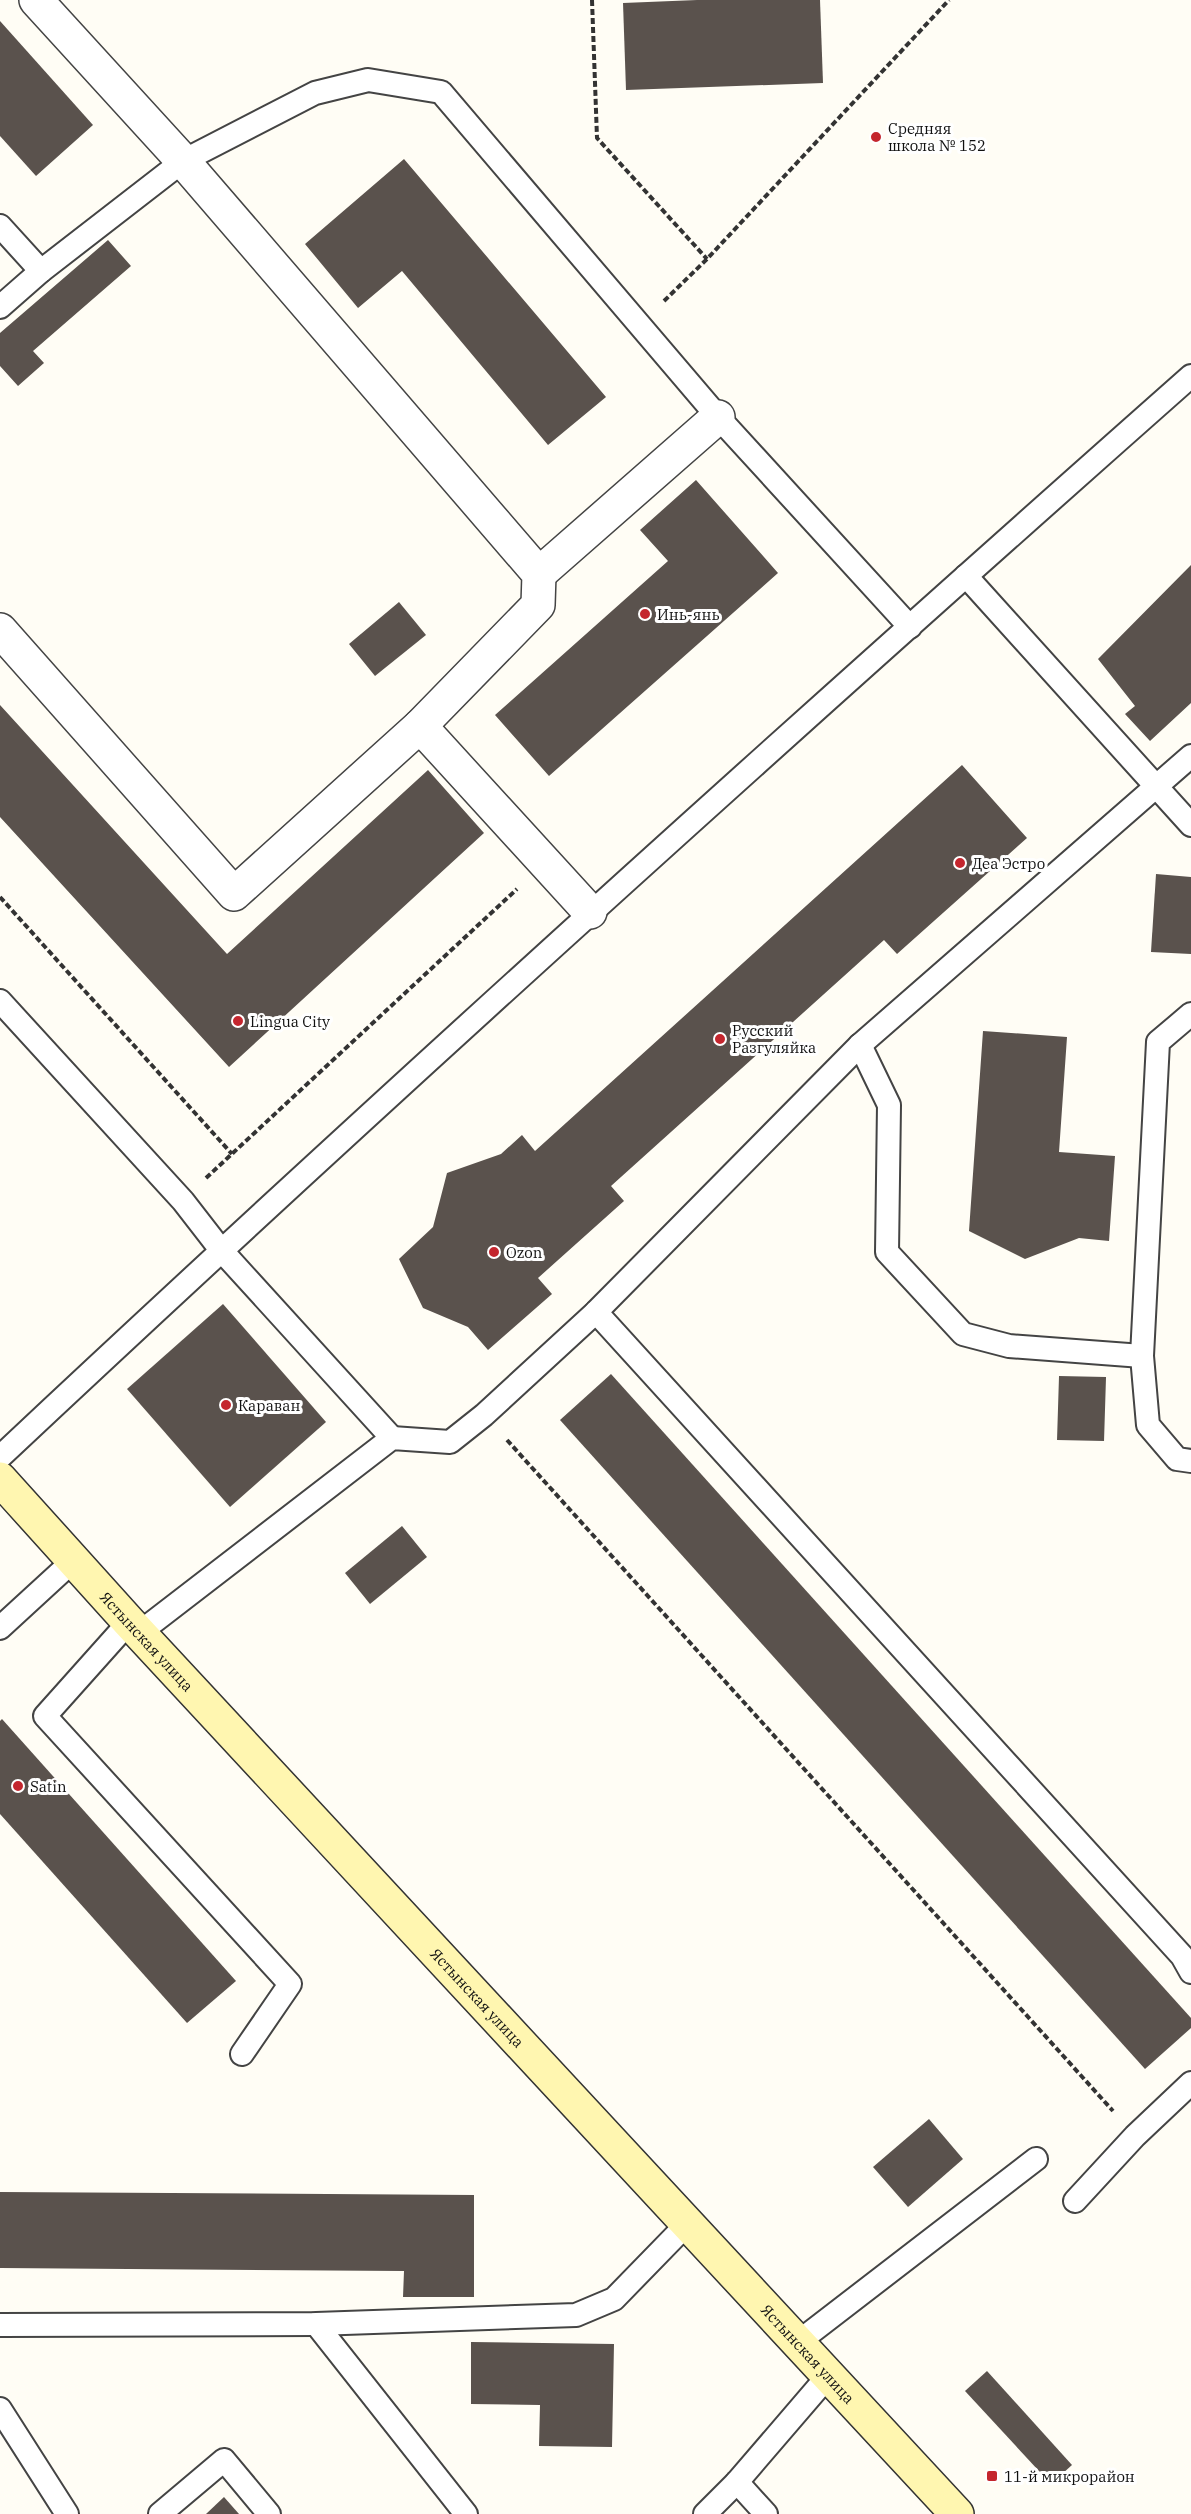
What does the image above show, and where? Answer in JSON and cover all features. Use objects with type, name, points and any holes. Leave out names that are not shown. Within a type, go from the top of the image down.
[{"type":"main road","name":"Ястынская улица","points":[[0,1479],[134,1628],[957,2514]]},
{"type":"street","points":[[0,630],[234,894],[420,726],[538,605],[539,573],[183,161],[36,0]]},
{"type":"street","points":[[539,573],[718,417]]},
{"type":"street","points":[[420,726],[590,912]]},
{"type":"lane","points":[[0,307],[41,271],[183,161],[315,93],[368,80],[441,92],[718,417],[910,627]]},
{"type":"lane","points":[[0,226],[41,271]]},
{"type":"lane","points":[[0,1457],[221,1250],[590,912],[1191,376]]},
{"type":"lane","points":[[966,576],[1191,825]]},
{"type":"lane","points":[[242,2055],[290,1984],[45,1716],[134,1628],[392,1438],[450,1442],[484,1415],[596,1312],[860,1045],[1191,756]]},
{"type":"lane","points":[[0,1001],[183,1201],[221,1250],[392,1438]]},
{"type":"lane","points":[[1191,1014],[1158,1042],[1142,1356],[1148,1425],[1177,1459],[1191,1461]]},
{"type":"lane","points":[[860,1045],[888,1106],[887,1252],[963,1334],[1009,1346],[1142,1356]]},
{"type":"lane","points":[[596,1312],[1188,1959]]},
{"type":"lane","points":[[0,1628],[74,1560]]},
{"type":"lane","points":[[1075,2201],[1135,2136],[1191,2083]]},
{"type":"lane","points":[[797,2343],[1036,2159]]},
{"type":"lane","points":[[0,2325],[316,2324],[576,2315],[614,2299],[687,2224]]},
{"type":"lane","points":[[316,2324],[466,2514]]},
{"type":"lane","points":[[705,2514],[736,2482],[828,2376]]},
{"type":"lane","points":[[0,2409],[67,2514]]},
{"type":"lane","points":[[160,2514],[224,2460],[269,2514]]},
{"type":"lane","points":[[736,2482],[766,2514]]},
{"type":"path","points":[[592,0],[597,138],[707,259]]},
{"type":"path","points":[[640,326],[707,259],[949,0]]},
{"type":"path","points":[[0,897],[232,1154],[544,864]]},
{"type":"path","points":[[484,1415],[1135,2136]]},
{"type":"building","points":[[697,0],[820,0],[823,83],[626,90],[623,3]]},
{"type":"building","points":[[0,21],[93,125],[36,176],[0,136]]},
{"type":"building","points":[[404,159],[606,397],[548,445],[402,271],[358,308],[305,244]]},
{"type":"building","points":[[108,240],[131,266],[33,351],[44,363],[18,386],[0,366],[0,333]]},
{"type":"building","points":[[696,480],[778,573],[549,776],[495,715],[668,561],[640,530]]},
{"type":"building","points":[[1191,565],[1191,703],[1150,741],[1125,714],[1135,706],[1098,659]]},
{"type":"building","points":[[399,602],[426,635],[375,676],[349,644]]},
{"type":"building","points":[[0,705],[227,954],[428,770],[484,833],[229,1067],[0,817]]},
{"type":"building","points":[[962,765],[1027,838],[897,954],[884,940],[611,1186],[624,1201],[538,1278],[552,1294],[488,1350],[468,1327],[423,1308],[399,1259],[433,1227],[447,1173],[501,1154],[522,1135],[535,1151]]},
{"type":"building","points":[[1156,874],[1191,877],[1191,954],[1151,952]]},
{"type":"building","points":[[983,1031],[1067,1037],[1059,1152],[1115,1156],[1109,1241],[1079,1238],[1025,1259],[969,1231]]},
{"type":"building","name":"Караван","points":[[223,1304],[326,1422],[230,1507],[127,1389]]},
{"type":"building","points":[[611,1374],[1191,2018],[1191,2028],[1145,2069],[560,1420]]},
{"type":"building","points":[[1059,1376],[1106,1377],[1104,1441],[1057,1440]]},
{"type":"building","points":[[402,1526],[427,1557],[370,1604],[345,1573]]},
{"type":"building","points":[[2,1719],[236,1981],[187,2023],[0,1814],[0,1721]]},
{"type":"building","points":[[929,2119],[963,2159],[908,2207],[873,2167]]},
{"type":"building","points":[[0,2192],[474,2195],[474,2297],[403,2297],[404,2271],[0,2268]]},
{"type":"building","points":[[471,2342],[614,2344],[612,2447],[539,2446],[540,2405],[471,2404]]},
{"type":"building","points":[[987,2371],[1072,2465],[1051,2484],[965,2391]]},
{"type":"building","points":[[224,2497],[239,2514],[206,2514]]},
{"type":"place","name":"Средняя школа № 152","points":[[876,137]]},
{"type":"place","name":"Инь-янь","points":[[645,614]]},
{"type":"place","name":"Деа Эстро","points":[[960,863]]},
{"type":"place","name":"Lingua City","points":[[238,1021]]},
{"type":"place","name":"Русский Разгуляйка","points":[[720,1039]]},
{"type":"place","name":"Ozon","points":[[494,1252]]},
{"type":"place","name":"Караван","points":[[226,1405]]},
{"type":"place","name":"Satin","points":[[18,1786]]},
{"type":"place","name":"11-й микрорайон","points":[[992,2476]]}]
